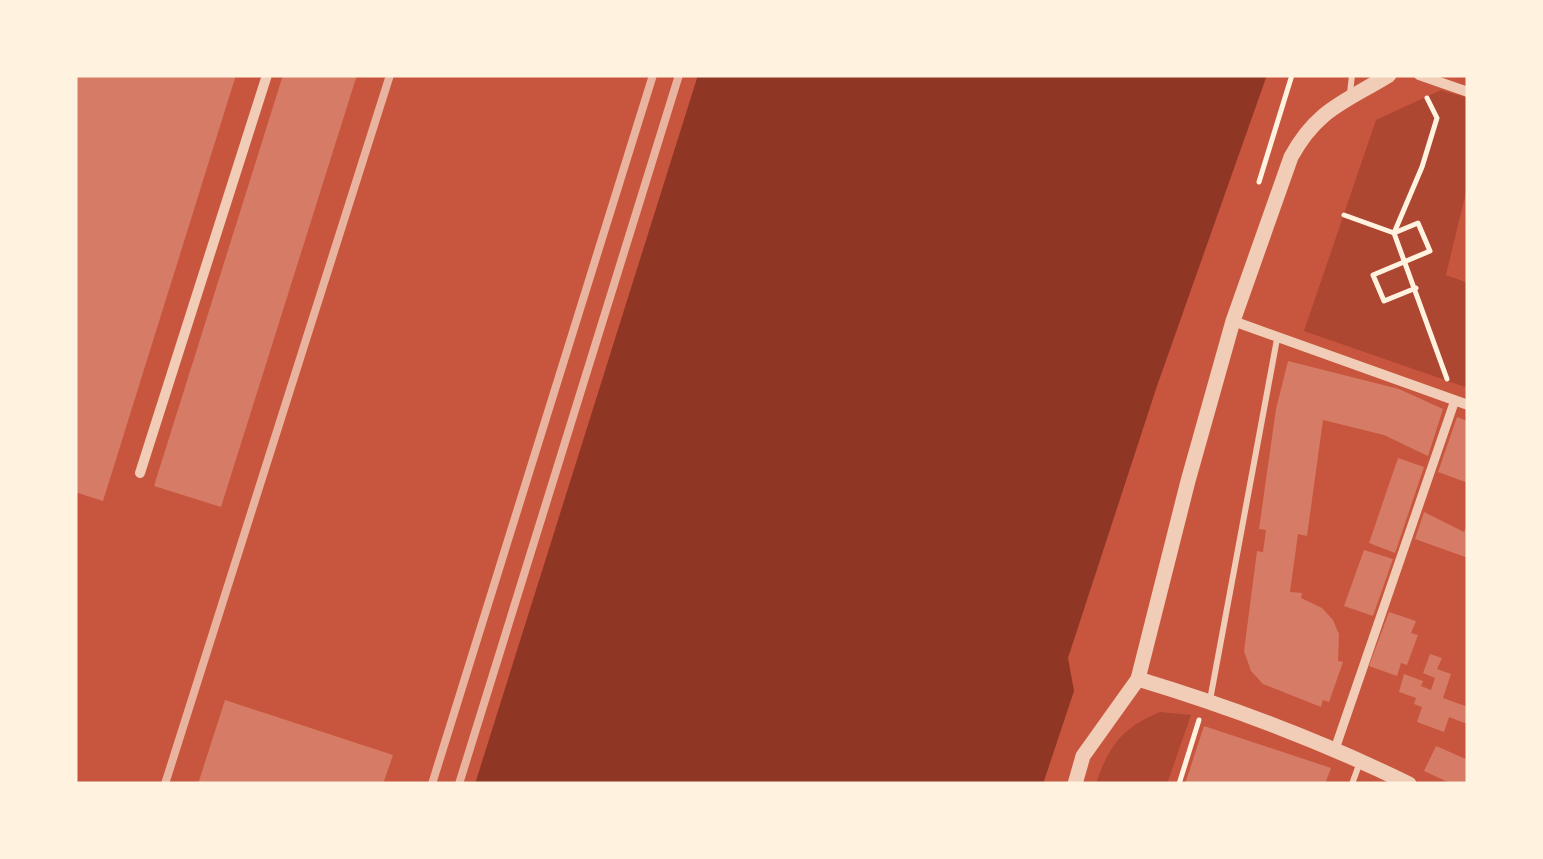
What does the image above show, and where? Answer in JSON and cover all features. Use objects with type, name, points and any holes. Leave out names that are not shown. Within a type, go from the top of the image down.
[{"type":"street","points":[[140,473],[267,75]]},
{"type":"street","points":[[1074,784],[1083,756],[1138,679],[1233,321],[1269,212],[1297,145],[1312,123],[1389,75]]},
{"type":"street","points":[[1419,75],[1468,92]]},
{"type":"street","points":[[1233,321],[1468,405]]},
{"type":"street","points":[[1335,749],[1455,400]]},
{"type":"street","points":[[1138,679],[1210,701],[1335,749],[1409,784]]},
{"type":"lane","points":[[1350,99],[1352,75]]},
{"type":"lane","points":[[1210,701],[1277,339]]},
{"type":"lane","points":[[1352,784],[1361,760]]},
{"type":"path","points":[[1427,98],[1437,118],[1394,234],[1455,400]]},
{"type":"path","points":[[1344,216],[1394,234],[1418,222],[1430,250],[1373,276],[1384,301],[1416,288]]},
{"type":"path","points":[[1179,784],[1200,717],[1210,701]]},
{"type":"shaded area","points":[[698,75],[1267,75],[1157,386],[1068,658],[1074,691],[1043,784],[475,784]]},
{"type":"shaded area","points":[[1441,90],[1468,98],[1468,184],[1446,275],[1468,283],[1468,388],[1304,331],[1376,120]]},
{"type":"shaded area","points":[[1160,712],[1191,715],[1167,784],[1096,784],[1119,739],[1136,724]]},
{"type":"building","points":[[75,75],[236,75],[103,501],[75,492]]},
{"type":"building","points":[[283,75],[357,75],[221,507],[154,486]]},
{"type":"building","points":[[1288,361],[1399,389],[1443,409],[1428,456],[1384,435],[1323,420],[1307,536],[1298,534],[1290,592],[1302,593],[1301,598],[1322,608],[1339,634],[1338,661],[1343,662],[1329,702],[1323,700],[1321,707],[1263,684],[1251,671],[1244,651],[1257,551],[1263,552],[1266,530],[1259,529],[1276,409]]},
{"type":"building","points":[[1457,417],[1468,421],[1468,483],[1438,472]]},
{"type":"building","points":[[1398,458],[1424,467],[1395,553],[1369,543]]},
{"type":"building","points":[[1424,512],[1464,532],[1468,523],[1468,558],[1415,539]]},
{"type":"building","points":[[1364,550],[1393,559],[1373,616],[1344,606]]},
{"type":"building","points":[[1389,612],[1416,621],[1411,633],[1418,635],[1407,665],[1401,663],[1397,676],[1369,666]]},
{"type":"building","points":[[1430,654],[1442,658],[1437,669],[1451,674],[1443,698],[1468,707],[1467,724],[1449,717],[1444,732],[1417,722],[1422,707],[1414,704],[1416,698],[1399,692],[1404,674],[1423,681],[1421,686],[1431,690],[1435,678],[1423,673]]},
{"type":"building","points":[[225,700],[393,755],[383,784],[198,784]]},
{"type":"building","points":[[1204,726],[1331,768],[1325,784],[1185,784]]},
{"type":"building","points":[[1436,746],[1468,760],[1468,784],[1452,784],[1424,771]]},
{"type":"railway","points":[[165,784],[390,75]]},
{"type":"railway","points":[[432,784],[653,75]]},
{"type":"railway","points":[[459,784],[679,75]]}]
